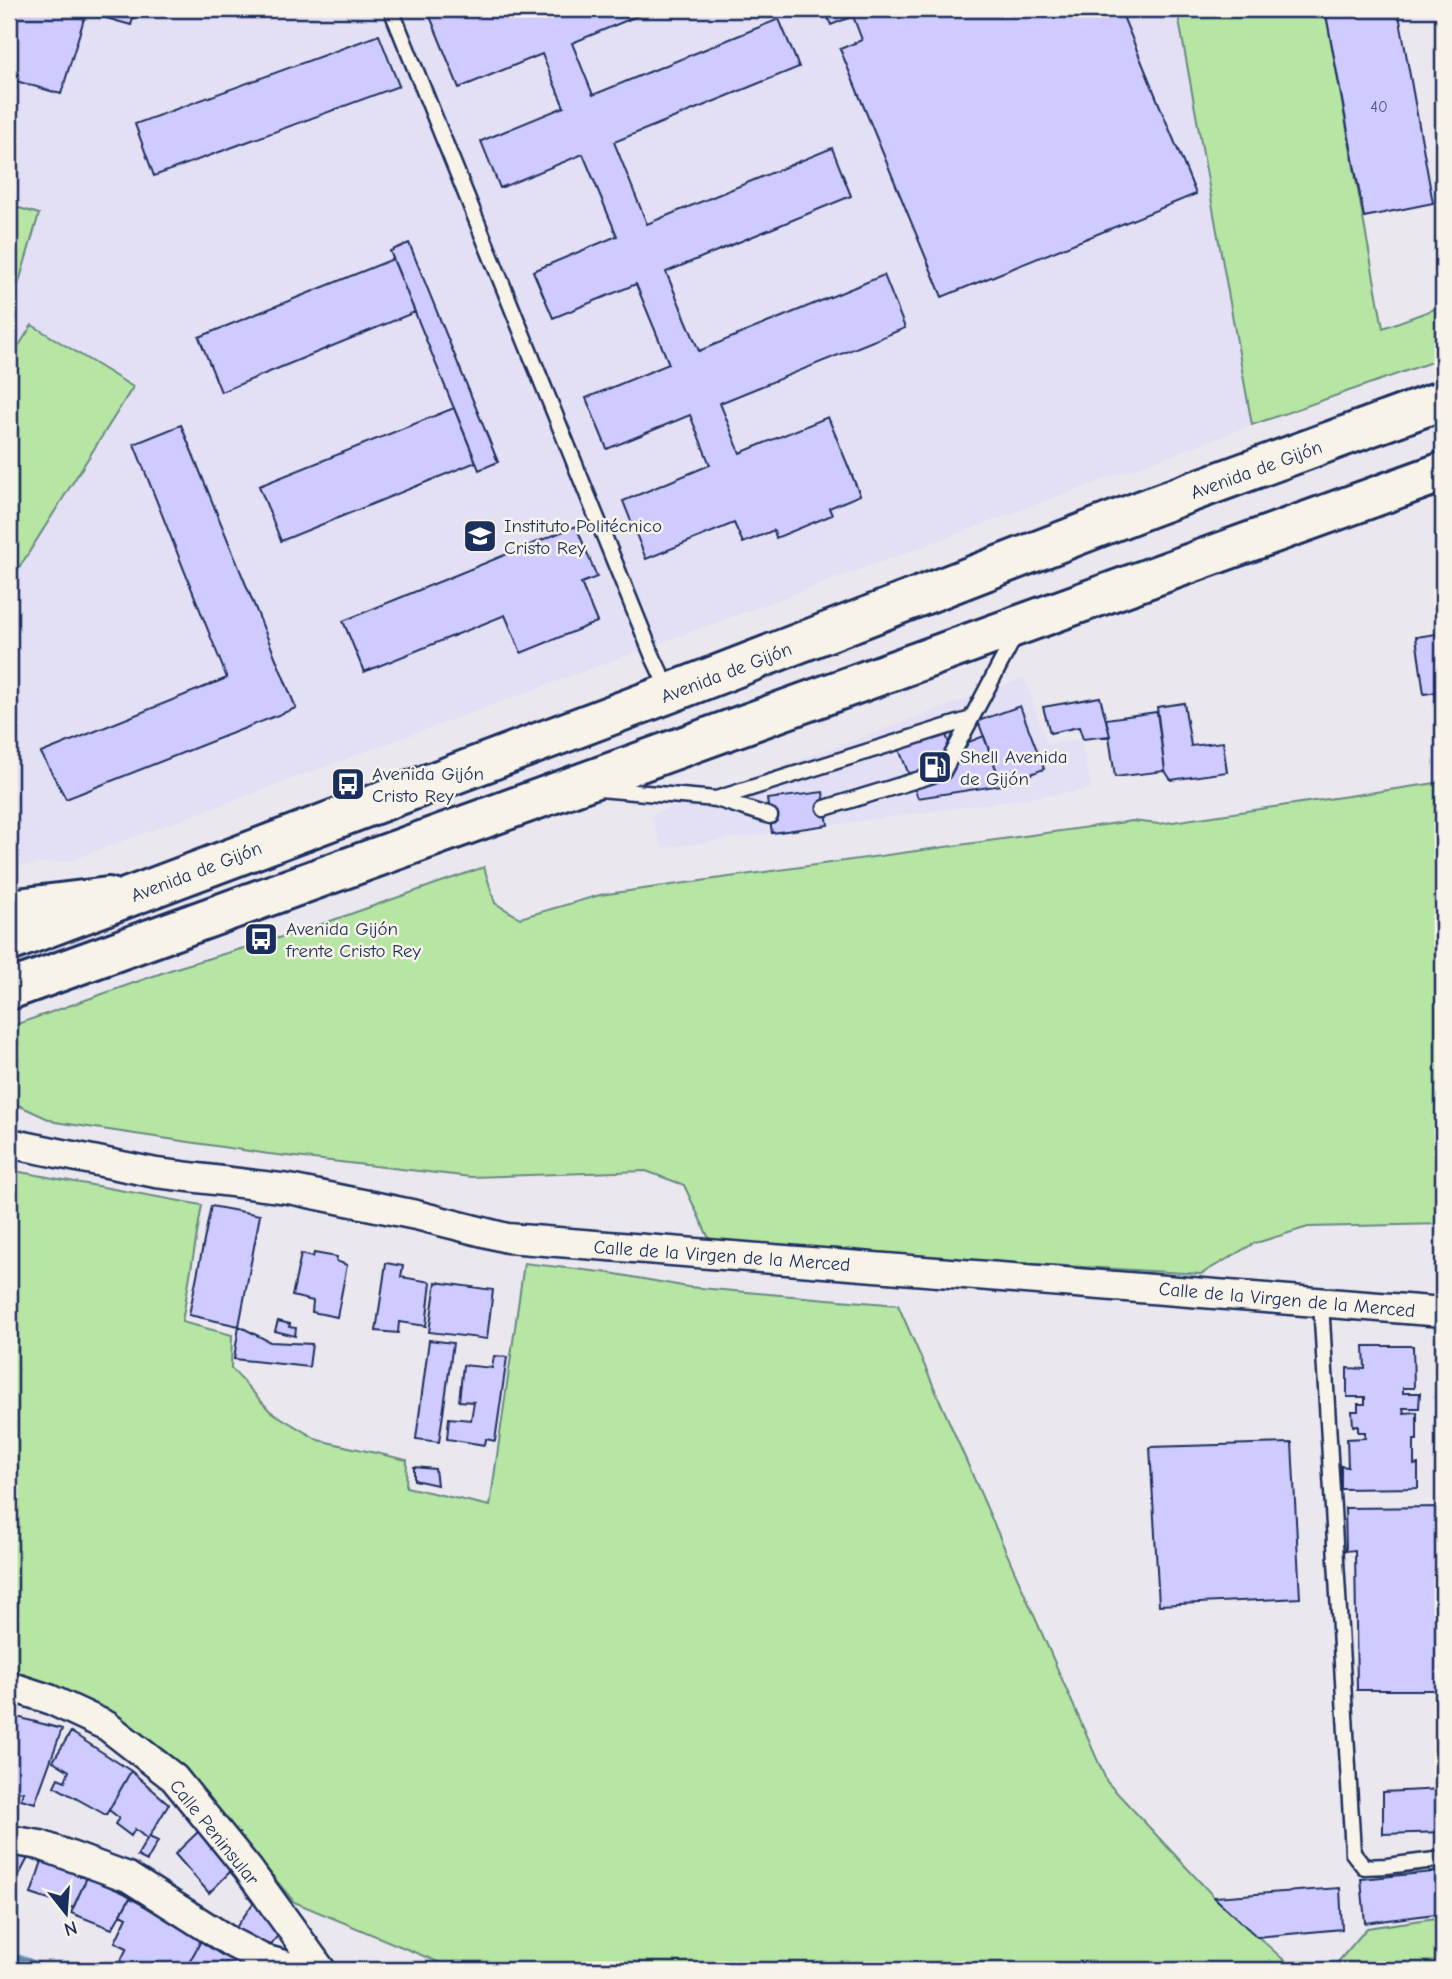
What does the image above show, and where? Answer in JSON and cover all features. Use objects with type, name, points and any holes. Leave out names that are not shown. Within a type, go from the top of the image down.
[{"type":"main road","name":"Avenida de Gijón","points":[[9,942],[670,694],[1153,506],[1443,400]]},
{"type":"main road","points":[[1175,569],[1221,534],[1443,448]]},
{"type":"main road","points":[[9,990],[1443,472]]},
{"type":"main road","points":[[9,909],[135,894]]},
{"type":"street","name":"Calle de la Virgen de la Merced","points":[[9,1143],[156,1173],[289,1189],[416,1215],[507,1238],[1443,1312]]},
{"type":"street","name":"Calle Peninsular","points":[[9,1686],[49,1699],[107,1727],[174,1778],[248,1870],[321,1970]]},
{"type":"street","points":[[9,1840],[40,1845],[128,1877],[252,1954],[302,1970]]},
{"type":"lane","points":[[391,9],[670,694]]},
{"type":"lane","points":[[825,808],[943,772],[1021,626]]},
{"type":"lane","points":[[716,799],[971,719]]},
{"type":"lane","points":[[570,786],[716,799],[770,816]]},
{"type":"lane","points":[[1321,1302],[1353,1853],[1364,1867],[1443,1859]]},
{"type":"shaded area","name":"Instituto Politécnico Cristo Rey","points":[[9,9],[1177,9],[1252,425],[71,860],[9,867]]},
{"type":"shaded area","name":"Shell Avenida de Gijón","points":[[1024,678],[1047,744],[1081,740],[1091,789],[663,848],[651,815]]},
{"type":"green space","points":[[1177,9],[1325,9],[1383,328],[1443,306],[1443,358],[1252,425]]},
{"type":"green space","points":[[9,205],[39,214],[9,316]]},
{"type":"green space","points":[[32,325],[133,387],[19,568],[9,561],[9,361]]},
{"type":"green space","points":[[1443,782],[1443,1224],[1308,1227],[1253,1244],[1201,1274],[712,1245],[684,1185],[646,1171],[471,1177],[269,1154],[55,1122],[9,1101],[9,1027],[176,968],[302,931],[484,867],[495,903],[520,918],[600,895],[1132,821],[1159,824]]},
{"type":"green space","points":[[9,1170],[202,1205],[182,1322],[232,1335],[231,1368],[270,1411],[318,1440],[407,1460],[406,1487],[490,1506],[524,1263],[610,1273],[688,1287],[898,1305],[1107,1782],[1214,1897],[1295,1970],[457,1970],[294,1902],[181,1764],[9,1674]]},
{"type":"green space","points":[[1443,1917],[1443,1970],[1331,1970],[1367,1928]]},
{"type":"building","points":[[9,9],[87,9],[61,94],[9,79]]},
{"type":"building","points":[[101,9],[136,9],[131,25],[99,16]]},
{"type":"building","points":[[427,9],[654,9],[572,43],[593,95],[779,19],[799,67],[614,142],[647,224],[832,148],[851,196],[666,272],[699,351],[884,275],[905,328],[720,403],[740,453],[828,417],[860,495],[829,508],[832,515],[776,538],[774,530],[743,543],[734,523],[646,559],[623,501],[710,465],[690,415],[607,449],[586,398],[669,364],[636,284],[553,318],[533,271],[617,236],[583,154],[500,188],[481,141],[564,107],[542,54],[459,88]]},
{"type":"building","points":[[824,9],[1120,9],[1196,194],[942,297],[840,49],[862,40],[853,16],[831,25]]},
{"type":"building","points":[[1325,9],[1398,9],[1433,203],[1364,217]]},
{"type":"building","points":[[379,35],[399,86],[154,176],[135,124]]},
{"type":"building","points":[[409,243],[498,462],[479,470],[390,251]]},
{"type":"building","points":[[393,259],[415,312],[221,392],[199,337]]},
{"type":"building","points":[[454,408],[476,462],[281,541],[259,486]]},
{"type":"building","points":[[181,425],[296,708],[66,799],[41,753],[227,678],[134,444]]},
{"type":"building","points":[[576,526],[597,577],[581,583],[597,622],[521,653],[505,615],[364,672],[343,621]]},
{"type":"building","points":[[1443,633],[1443,691],[1424,694],[1416,637]]},
{"type":"building","points":[[1100,697],[1110,736],[1083,739],[1079,727],[1050,733],[1043,707]]},
{"type":"building","points":[[1184,703],[1191,746],[1223,742],[1227,772],[1171,780],[1165,771],[1157,707]]},
{"type":"building","points":[[1020,706],[1044,769],[1002,785],[978,721]]},
{"type":"building","points":[[1157,712],[1165,771],[1115,777],[1106,719]]},
{"type":"building","points":[[944,729],[951,749],[984,736],[1002,785],[918,798],[897,744]]},
{"type":"building","points":[[823,792],[828,825],[772,833],[767,799]]},
{"type":"building","points":[[211,1206],[260,1215],[239,1326],[189,1315]]},
{"type":"building","points":[[314,1253],[337,1257],[336,1261],[347,1265],[337,1317],[312,1312],[313,1301],[292,1296],[301,1254],[313,1257]]},
{"type":"building","points":[[386,1263],[403,1266],[401,1277],[431,1282],[426,1326],[399,1322],[398,1333],[376,1331]]},
{"type":"building","points":[[436,1282],[493,1290],[487,1339],[429,1332]]},
{"type":"building","points":[[278,1321],[296,1328],[295,1336],[275,1331]]},
{"type":"building","points":[[239,1326],[270,1342],[312,1344],[309,1367],[234,1359]]},
{"type":"building","points":[[429,1340],[453,1343],[439,1442],[416,1439]]},
{"type":"building","points":[[1364,1346],[1413,1346],[1414,1388],[1403,1388],[1403,1393],[1420,1393],[1419,1408],[1403,1408],[1404,1413],[1417,1412],[1414,1465],[1418,1464],[1418,1488],[1341,1489],[1341,1466],[1348,1467],[1347,1439],[1365,1438],[1365,1432],[1358,1432],[1358,1425],[1353,1426],[1352,1411],[1358,1411],[1358,1404],[1365,1404],[1365,1397],[1347,1397],[1347,1368],[1365,1369]]},
{"type":"building","points":[[494,1356],[507,1357],[495,1441],[486,1439],[485,1445],[447,1439],[449,1418],[471,1420],[474,1402],[459,1401],[463,1365],[492,1368]]},
{"type":"building","points":[[1292,1443],[1300,1598],[1159,1605],[1150,1447]]},
{"type":"building","points":[[414,1467],[435,1469],[437,1485],[414,1480]]},
{"type":"building","points":[[1443,1507],[1443,1690],[1357,1690],[1355,1550],[1346,1551],[1345,1508]]},
{"type":"building","points":[[9,1706],[19,1709],[17,1717],[62,1729],[35,1803],[21,1799],[23,1792],[9,1789]]},
{"type":"building","points":[[71,1732],[131,1771],[106,1815],[54,1786],[58,1778],[65,1781],[69,1771],[53,1761]]},
{"type":"building","points":[[131,1771],[169,1804],[149,1837],[158,1841],[147,1861],[137,1856],[147,1839],[135,1829],[131,1836],[115,1824],[119,1818],[109,1810]]},
{"type":"building","points":[[1443,1789],[1443,1832],[1383,1834],[1383,1792]]},
{"type":"building","points":[[199,1831],[232,1870],[209,1893],[175,1854]]},
{"type":"building","points":[[9,1851],[28,1858],[9,1894]]},
{"type":"building","points":[[42,1861],[88,1875],[73,1908],[31,1894]]},
{"type":"building","points":[[1443,1871],[1443,1913],[1365,1923],[1361,1879]]},
{"type":"building","points":[[87,1877],[131,1896],[112,1929],[71,1913]]},
{"type":"building","points":[[1340,1888],[1342,1929],[1257,1937],[1214,1897]]},
{"type":"building","points":[[130,1898],[203,1937],[185,1970],[173,1970],[155,1962],[152,1970],[116,1970],[127,1948],[115,1942],[127,1917],[121,1914]]},
{"type":"building","points":[[254,1902],[279,1934],[264,1953],[235,1929]]},
{"type":"building","points":[[203,1937],[265,1970],[185,1970]]},
{"type":"waterway","points":[[9,1956],[46,1970]]},
{"type":"place","name":"Instituto Politécnico Cristo Rey","points":[[480,536]]},
{"type":"place","name":"Shell Avenida de Gijón","points":[[935,767]]},
{"type":"place","name":"Avenida Gijón Cristo Rey","points":[[348,784]]},
{"type":"place","name":"Avenida Gijón frente Cristo Rey","points":[[261,939]]}]
